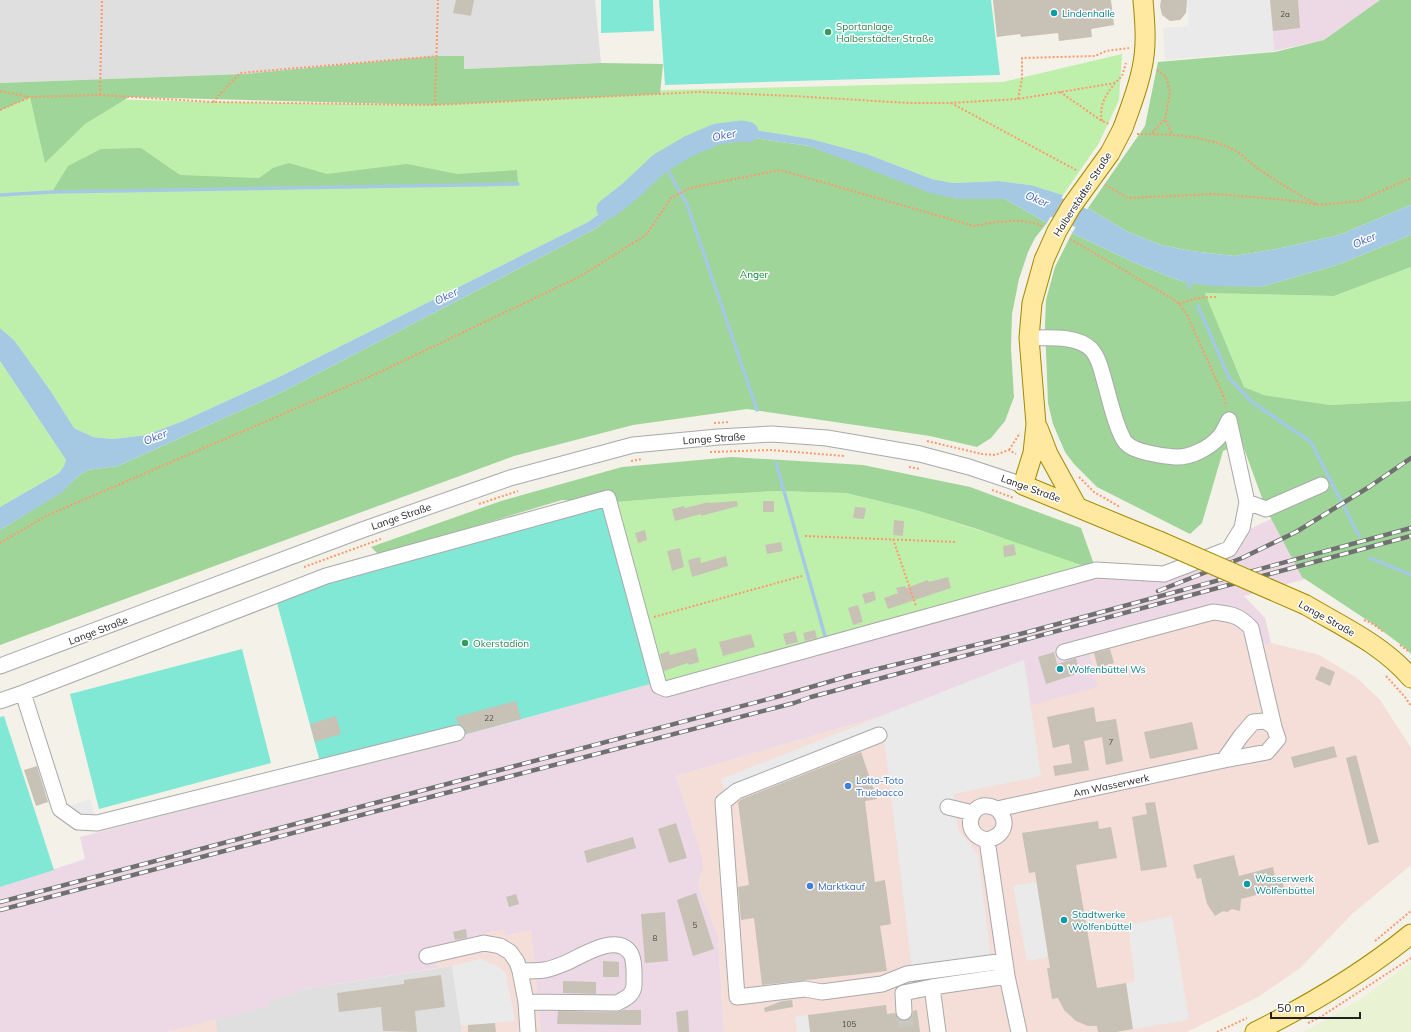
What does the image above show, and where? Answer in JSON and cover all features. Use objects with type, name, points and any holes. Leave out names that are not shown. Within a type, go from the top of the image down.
[{"type":"main road","name":"Halberstädter Straße","points":[[1022,484],[1033,453],[1036,424],[1029,338],[1032,303],[1044,260],[1057,231],[1071,207],[1110,153],[1123,128],[1143,65],[1145,48],[1145,18],[1143,0]]},
{"type":"main road","points":[[1036,424],[1048,454],[1076,506]]},
{"type":"main road","name":"Lange Straße","points":[[1022,484],[1160,541],[1306,606],[1357,634],[1385,652],[1411,678]]},
{"type":"main road","points":[[1254,1023],[1293,1013],[1330,992],[1365,969],[1411,934]]},
{"type":"street","points":[[1029,338],[1059,337],[1080,342],[1091,349],[1100,366],[1119,431],[1126,444],[1136,449],[1163,456],[1184,457],[1202,450],[1220,437],[1229,420]]},
{"type":"street","points":[[0,701],[326,576],[608,498],[659,686],[666,689],[1096,570],[1164,574],[1229,549],[1242,528],[1247,502],[1229,420]]},
{"type":"street","name":"Lange Straße","points":[[0,666],[362,530],[510,478],[634,445],[718,437],[772,434],[827,438],[920,454],[1022,484]]},
{"type":"street","points":[[1247,502],[1266,509],[1321,485]]},
{"type":"street","points":[[1064,652],[1214,612],[1229,614],[1243,619],[1251,628],[1274,727]]},
{"type":"street","points":[[23,693],[60,809],[78,822],[97,823],[456,733]]},
{"type":"street","points":[[1224,760],[1253,722],[1265,721],[1274,727]]},
{"type":"street","name":"Am Wasserwerk","points":[[973,813],[979,807],[988,805],[997,809],[1267,752],[1278,739],[1274,727]]},
{"type":"street","points":[[879,735],[737,791],[723,802],[737,997],[805,990],[822,992],[882,984],[907,974],[973,966],[1006,969]]},
{"type":"street","points":[[948,807],[973,813],[970,824],[971,830],[980,839],[987,840],[999,835],[1003,829],[1004,822],[1001,813],[997,809]]},
{"type":"street","points":[[987,840],[1006,969],[1019,1032]]},
{"type":"street","points":[[427,956],[484,943],[500,946],[510,952],[517,962],[520,971],[526,1002],[528,1032]]},
{"type":"street","points":[[520,971],[544,970],[568,962],[590,950],[610,945],[623,947],[631,954],[634,987],[630,997],[617,1004],[526,1002]]},
{"type":"street","points":[[904,1012],[904,993],[1006,969]]},
{"type":"street","points":[[932,987],[938,1032]]},
{"type":"path","points":[[100,96],[102,0]]},
{"type":"path","points":[[435,105],[438,56],[438,0]]},
{"type":"path","points":[[1018,99],[1022,79],[1022,58],[1095,56],[1106,51],[1129,48]]},
{"type":"path","points":[[213,102],[240,73],[438,56]]},
{"type":"path","points":[[1102,121],[1100,110],[1107,94],[1122,76],[1127,63]]},
{"type":"path","points":[[1151,134],[1164,119],[1170,92],[1166,77],[1152,66]]},
{"type":"path","points":[[0,91],[30,97],[100,96],[213,102],[435,105],[699,92],[909,103],[950,103],[1018,99],[1115,83]]},
{"type":"path","points":[[0,110],[30,97]]},
{"type":"path","points":[[950,103],[1080,172]]},
{"type":"path","points":[[1164,119],[1172,134],[1213,142],[1235,150],[1292,192],[1319,205]]},
{"type":"path","points":[[0,543],[46,516],[378,373],[579,277],[646,235],[672,198],[690,188],[780,170],[974,226],[997,222],[1033,222],[1047,228]]},
{"type":"path","points":[[1101,183],[1128,198],[1214,194],[1288,200],[1319,205],[1359,200],[1411,178]]},
{"type":"path","points":[[1068,238],[1179,304],[1187,315],[1224,397],[1229,420]]},
{"type":"path","points":[[1179,304],[1201,297],[1216,297]]},
{"type":"path","points":[[978,470],[982,454],[995,455],[1009,450],[1031,461]]},
{"type":"path","points":[[1079,477],[1094,492],[1125,510]]},
{"type":"path","points":[[805,536],[957,542]]},
{"type":"path","points":[[894,539],[920,618]]},
{"type":"path","points":[[642,621],[802,576]]},
{"type":"path","points":[[1386,676],[1411,706]]},
{"type":"path","points":[[1370,945],[1411,911]]},
{"type":"path","points":[[1217,1032],[1254,1023]]},
{"type":"shaded area","points":[[0,0],[595,0],[601,63],[463,69],[464,56],[438,56],[244,74],[0,83]]},
{"type":"shaded area","points":[[601,0],[653,0],[654,31],[601,33]]},
{"type":"shaded area","name":"Sportanlage Halberstädter Straße","points":[[659,0],[991,0],[1000,75],[665,85]]},
{"type":"shaded area","points":[[1187,0],[1270,0],[1274,51],[1165,60],[1163,28],[1189,26]]},
{"type":"shaded area","points":[[1270,0],[1380,0],[1324,40],[1274,51]]},
{"type":"shaded area","points":[[1368,475],[1327,573],[1244,596],[1265,618],[1271,643],[1248,649],[1245,634],[1219,617],[1089,651],[1098,687],[1031,705],[1024,660],[881,716],[676,776],[702,857],[703,868],[698,886],[718,936],[724,1032],[541,1032],[531,930],[506,936],[504,929],[433,947],[437,968],[306,989],[269,1001],[269,1006],[166,1032],[0,1032],[0,887],[85,859],[80,837],[654,683],[1096,570],[1180,565],[1256,526]]},
{"type":"shaded area","name":"Okerstadion","points":[[605,505],[654,683],[323,773],[277,603],[323,585]]},
{"type":"shaded area","points":[[1219,617],[1245,634],[1248,649],[1271,643],[1319,655],[1357,678],[1380,700],[1411,748],[1411,865],[1352,914],[1300,968],[1258,997],[1187,1032],[724,1032],[718,936],[698,886],[701,877],[702,857],[676,776],[881,716],[1024,660],[1098,688],[1089,651]]},
{"type":"shaded area","points":[[242,649],[271,763],[99,809],[70,694]]},
{"type":"shaded area","points":[[1024,660],[1041,776],[954,794],[954,809],[959,831],[978,855],[991,958],[912,968],[883,729],[724,789],[721,779]]},
{"type":"shaded area","points":[[4,716],[54,870],[0,887],[0,717]]},
{"type":"shaded area","points":[[90,799],[97,823],[60,809]]},
{"type":"shaded area","points":[[1037,882],[1048,957],[1027,961],[1013,886]]},
{"type":"shaded area","points":[[1172,916],[1189,1020],[1133,1029],[1126,983],[1135,982],[1128,925]]},
{"type":"shaded area","points":[[504,929],[507,936],[531,930],[541,1032],[462,1032],[452,966],[437,968],[427,956],[433,947]]},
{"type":"shaded area","points":[[480,959],[498,966],[506,974],[515,1021],[461,1026],[452,966]]},
{"type":"shaded area","points":[[452,966],[462,1032],[217,1032],[215,1019],[269,1006],[268,1001],[306,989]]},
{"type":"shaded area","points":[[808,1015],[810,1032],[797,1032],[795,1017]]},
{"type":"shaded area","points":[[215,1019],[217,1032],[166,1032]]},
{"type":"green space","points":[[1380,0],[1411,0],[1411,205],[1339,235],[1277,249],[1234,256],[1191,251],[1161,245],[1128,232],[1088,208],[1145,126],[1158,62],[1275,52],[1324,40]]},
{"type":"green space","points":[[1122,54],[1119,100],[1099,143],[1063,195],[1030,185],[999,181],[953,183],[932,179],[867,154],[811,139],[749,129],[724,132],[665,160],[632,190],[588,222],[279,377],[183,421],[146,435],[113,439],[93,437],[74,428],[50,390],[14,340],[0,328],[0,111],[29,97],[213,102],[435,105],[668,90],[1003,82]]},
{"type":"green space","points":[[438,56],[464,56],[464,69],[601,63],[663,64],[660,94],[435,105],[129,97],[85,124],[45,163],[30,97],[0,111],[0,83],[244,74]]},
{"type":"green space","name":"Anger","points":[[747,137],[809,146],[958,199],[1005,199],[1047,223],[1035,238],[1028,252],[1019,279],[1012,314],[1011,348],[1014,397],[1005,421],[991,438],[977,447],[930,436],[747,409],[633,425],[514,456],[0,645],[0,530],[60,493],[87,470],[118,466],[282,392],[595,229],[635,198],[667,169],[695,152],[722,140]]},
{"type":"green space","points":[[141,148],[180,175],[259,178],[273,168],[289,163],[327,174],[407,164],[457,174],[517,170],[518,184],[52,192],[68,166],[101,149]]},
{"type":"green space","points":[[1072,233],[1133,262],[1188,283],[1260,287],[1337,265],[1411,235],[1411,267],[1334,296],[1205,293],[1244,387],[1264,395],[1330,405],[1411,401],[1411,654],[1373,624],[1302,577],[1266,509],[1242,443],[1223,451],[1202,523],[1190,534],[1097,487],[1074,464],[1065,452],[1053,424],[1048,403],[1045,325],[1046,300],[1055,267]]},
{"type":"green space","points":[[1411,267],[1411,401],[1330,405],[1264,395],[1244,387],[1205,293],[1334,296]]},
{"type":"green space","points":[[0,361],[66,460],[59,473],[0,507]]},
{"type":"green space","points":[[732,457],[863,465],[970,487],[1081,528],[1096,570],[977,529],[916,510],[846,493],[777,491],[616,502],[562,500],[379,555],[371,547],[501,501],[622,467]]},
{"type":"green space","points":[[777,491],[846,493],[916,510],[1047,552],[1096,570],[666,689],[616,502]]},
{"type":"green space","points":[[1411,962],[1411,1032],[1304,1032],[1360,1000]]},
{"type":"water","points":[[749,129],[811,139],[867,154],[932,179],[953,183],[999,181],[1030,185],[1063,195],[1047,223],[1005,199],[958,199],[930,193],[809,146],[747,137],[722,140],[695,152],[667,169],[635,198],[595,229],[282,392],[118,466],[87,470],[76,478],[61,493],[0,530],[0,507],[59,473],[66,460],[0,361],[0,328],[14,340],[50,390],[74,428],[93,437],[113,439],[146,435],[183,421],[279,377],[588,222],[632,190],[665,160],[724,132]]},
{"type":"water","points":[[1411,205],[1411,235],[1337,265],[1260,287],[1214,286],[1188,283],[1133,262],[1072,233],[1088,208],[1128,232],[1161,245],[1191,251],[1234,256],[1277,249],[1339,235]]},
{"type":"building","points":[[456,0],[474,0],[471,16],[453,13]]},
{"type":"building","name":"Lindenhalle","points":[[993,0],[1111,0],[1114,25],[1091,29],[1092,37],[1059,41],[1058,33],[1021,37],[1020,34],[997,37]]},
{"type":"building","points":[[1161,0],[1187,0],[1186,13],[1180,20],[1170,21],[1162,15],[1160,6]]},
{"type":"building","points":[[1270,0],[1298,0],[1300,28],[1273,31]]},
{"type":"building","points":[[737,501],[738,506],[675,521],[672,509],[684,506],[685,508],[709,502]]},
{"type":"building","points":[[763,501],[774,501],[774,512],[763,512]]},
{"type":"building","points":[[855,507],[866,508],[864,519],[853,518]]},
{"type":"building","points":[[894,520],[904,521],[903,536],[893,535]]},
{"type":"building","points":[[645,530],[647,540],[638,543],[635,533]]},
{"type":"building","points":[[781,542],[783,551],[767,554],[765,545]]},
{"type":"building","points":[[1014,544],[1016,555],[1004,557],[1003,546]]},
{"type":"building","points":[[680,548],[684,567],[672,571],[667,551]]},
{"type":"building","points":[[726,556],[728,566],[692,577],[688,560],[700,557],[701,563]]},
{"type":"building","points":[[948,577],[951,588],[888,609],[884,598],[898,593],[896,588],[905,586],[906,588],[928,580],[929,582]]},
{"type":"building","points":[[874,591],[876,600],[865,604],[862,594]]},
{"type":"building","points":[[858,605],[863,622],[853,625],[848,608]]},
{"type":"building","points":[[815,630],[817,638],[805,641],[803,633]]},
{"type":"building","points":[[795,631],[798,642],[786,645],[783,634]]},
{"type":"building","points":[[751,634],[755,647],[723,656],[719,642]]},
{"type":"building","points":[[696,648],[699,662],[689,665],[688,663],[664,671],[660,654],[669,651],[670,655]]},
{"type":"building","points":[[1110,649],[1114,663],[1098,668],[1094,653]]},
{"type":"building","name":"Wolfenbüttel Ws","points":[[1054,652],[1057,664],[1076,658],[1080,673],[1046,684],[1038,657]]},
{"type":"building","points":[[1321,666],[1335,672],[1330,686],[1315,679]]},
{"type":"building","points":[[516,701],[521,719],[466,734],[464,727],[458,724],[456,717]]},
{"type":"building","points":[[1094,707],[1096,722],[1116,719],[1123,761],[1106,765],[1102,737],[1084,741],[1089,770],[1055,776],[1053,766],[1072,763],[1069,744],[1053,748],[1047,717]]},
{"type":"building","points":[[336,716],[341,734],[315,742],[310,724]]},
{"type":"building","points":[[1192,722],[1198,749],[1150,759],[1144,732]]},
{"type":"building","points":[[1334,746],[1337,757],[1294,768],[1291,757]]},
{"type":"building","points":[[861,752],[877,799],[865,801],[875,882],[885,880],[891,924],[880,926],[887,971],[762,985],[754,918],[741,920],[738,887],[749,885],[738,802],[742,799]]},
{"type":"building","points":[[1356,755],[1379,842],[1368,845],[1346,758]]},
{"type":"building","points":[[37,766],[48,802],[36,806],[24,770]]},
{"type":"building","points":[[1155,802],[1167,867],[1141,871],[1132,817],[1147,814],[1145,803]]},
{"type":"building","name":"Stadtwerke Wolfenbüttel","points":[[1098,821],[1099,829],[1111,827],[1117,858],[1076,865],[1097,988],[1126,983],[1133,1029],[1116,1032],[1098,1032],[1097,1026],[1088,1026],[1076,1021],[1064,1010],[1058,998],[1052,999],[1047,968],[1050,968],[1035,872],[1029,873],[1022,833]]},
{"type":"building","points":[[676,823],[687,858],[669,863],[658,829]]},
{"type":"building","points":[[633,837],[636,848],[587,863],[584,851]]},
{"type":"building","name":"Wasserwerk Wolfenbüttel","points":[[1234,855],[1239,876],[1273,867],[1276,881],[1282,879],[1284,888],[1241,899],[1240,911],[1232,909],[1227,912],[1223,911],[1215,916],[1207,904],[1201,878],[1197,879],[1193,865]]},
{"type":"building","points":[[696,893],[714,949],[693,956],[677,900]]},
{"type":"building","points":[[516,894],[519,904],[509,907],[506,897]]},
{"type":"building","points":[[665,912],[668,961],[645,963],[641,914]]},
{"type":"building","points":[[466,929],[467,938],[455,940],[453,932]]},
{"type":"building","points":[[603,961],[619,962],[619,977],[603,977]]},
{"type":"building","points":[[441,975],[445,1007],[415,1011],[417,1032],[383,1031],[381,1007],[339,1012],[337,993],[404,984],[404,980]]},
{"type":"building","points":[[563,981],[596,982],[596,994],[563,993]]},
{"type":"building","points":[[792,1000],[793,1007],[765,1012],[764,1008],[782,1001]]},
{"type":"building","points":[[886,1005],[887,1014],[895,1013],[900,1020],[904,1021],[909,1020],[913,1011],[917,1010],[920,1032],[810,1032],[808,1015]]},
{"type":"building","points":[[624,1010],[641,1010],[641,1025],[557,1024],[558,1011],[617,1012]]},
{"type":"building","points":[[688,1010],[689,1032],[678,1032],[676,1012]]},
{"type":"building","points":[[495,1023],[496,1032],[468,1032],[468,1025]]},
{"type":"waterway","name":"Oker","points":[[607,209],[629,192],[660,163],[689,146],[717,134],[742,131],[748,132]]},
{"type":"waterway","points":[[660,163],[667,169],[687,204],[757,410]]},
{"type":"waterway","points":[[0,195],[52,192],[518,184]]},
{"type":"waterway","name":"Oker","points":[[1030,196],[1081,218],[1104,235]]},
{"type":"waterway","points":[[1187,280],[1190,288]]},
{"type":"waterway","points":[[1198,306],[1229,378],[1252,402],[1311,442],[1359,536]]},
{"type":"waterway","points":[[776,463],[825,636]]},
{"type":"waterway","points":[[1370,558],[1411,575]]},
{"type":"tunnel","points":[[904,1012],[907,1032]]},
{"type":"railway","points":[[1158,591],[1242,558],[1296,532],[1369,487],[1411,458]]},
{"type":"railway","points":[[0,902],[780,696],[849,676],[1028,632],[1411,528]]},
{"type":"railway","points":[[0,910],[794,703],[811,697],[1411,536]]},
{"type":"place","name":"Lindenhalle","points":[[1054,13]]},
{"type":"place","name":"Sportanlage Halberstädter Straße","points":[[828,32]]},
{"type":"place","name":"Okerstadion","points":[[465,643]]},
{"type":"place","name":"Wolfenbüttel Ws","points":[[1060,669]]},
{"type":"place","name":"Lotto-Toto Truebacco","points":[[848,786]]},
{"type":"place","name":"Wasserwerk Wolfenbüttel","points":[[1247,884]]},
{"type":"place","name":"Marktkauf","points":[[810,886]]},
{"type":"place","name":"Stadtwerke Wolfenbüttel","points":[[1064,920]]}]
